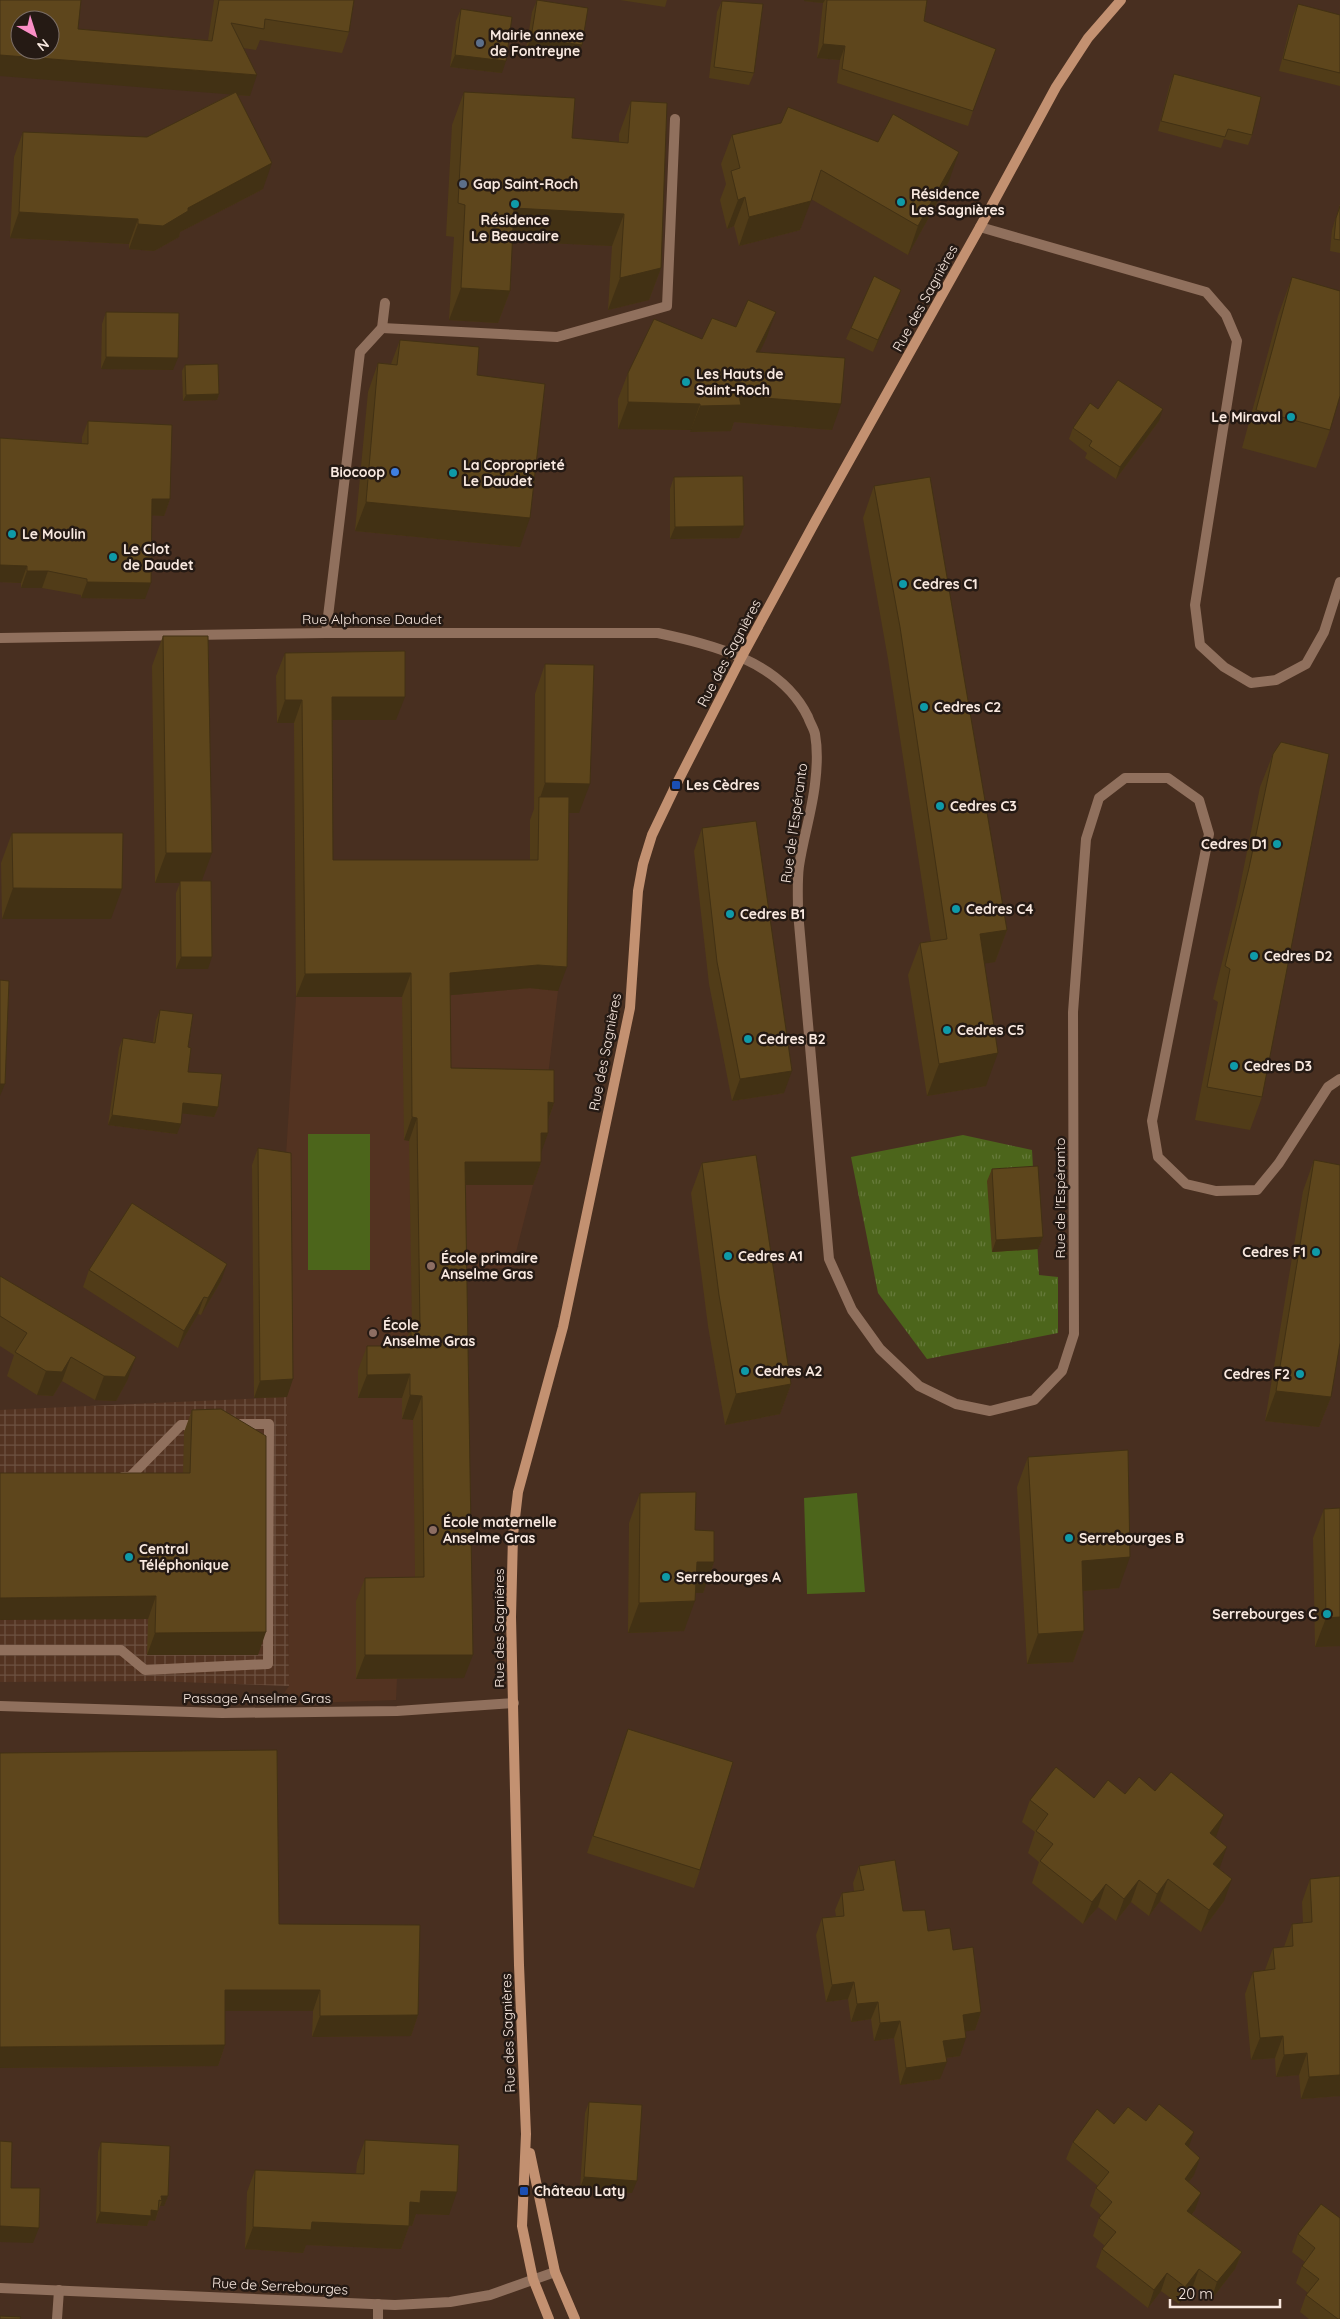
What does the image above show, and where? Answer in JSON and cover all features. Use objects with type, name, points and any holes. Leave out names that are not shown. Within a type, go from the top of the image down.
[{"type":"main road","name":"Rue des Sagnières","points":[[549,2319],[533,2279],[522,2226],[526,2134],[519,1965],[511,1617],[513,1534],[518,1492],[563,1327],[630,1008],[638,891],[643,864],[652,836],[676,785],[740,658],[1056,87],[1088,38],[1121,0]]},
{"type":"main road","name":"Rue des Sagnières","points":[[526,2134],[555,2272],[575,2319]]},
{"type":"street","points":[[382,328],[557,337],[667,306],[675,119]]},
{"type":"street","points":[[980,227],[1206,292],[1226,315],[1237,341],[1195,605],[1200,645],[1224,667],[1251,683],[1276,680],[1306,664],[1324,632],[1340,582]]},
{"type":"street","points":[[326,633],[360,352],[382,328],[385,303]]},
{"type":"street","name":"Rue Alphonse Daudet","points":[[0,638],[326,633],[658,633],[706,644],[740,658]]},
{"type":"street","name":"Rue de l'Espéranto","points":[[740,658],[766,671],[791,690],[804,709],[815,732],[817,759],[815,786],[798,868],[798,912],[829,1259],[852,1310],[880,1349],[919,1386],[956,1404],[990,1411],[1034,1400],[1062,1371],[1074,1334],[1073,1012],[1086,839],[1099,798],[1125,778],[1168,778],[1198,800],[1210,834],[1152,1121],[1158,1157],[1186,1184],[1216,1191],[1257,1190],[1279,1163],[1328,1087],[1340,1079]]},
{"type":"street","points":[[0,1650],[121,1650],[145,1670],[268,1664],[269,1424],[181,1425],[130,1477],[112,1476]]},
{"type":"street","name":"Passage Anselme Gras","points":[[0,1706],[232,1712],[397,1711],[514,1703]]},
{"type":"street","name":"Rue de Serrebourges","points":[[0,2288],[378,2304],[450,2302],[490,2295],[555,2272]]},
{"type":"street","points":[[57,2319],[59,2290]]},
{"type":"street","points":[[378,2304],[378,2319]]},
{"type":"shaded area","name":"École Anselme Gras","points":[[530,988],[558,991],[546,1093],[533,1156],[533,1185],[512,1268],[458,1269],[464,1678],[397,1678],[396,1700],[282,1704],[284,1693],[289,1686],[285,1171],[296,997],[441,996]]},
{"type":"shaded area","points":[[287,1397],[289,1686],[153,1681],[0,1682],[0,1410]]},
{"type":"green space","points":[[308,1134],[370,1134],[370,1270],[308,1270]]},
{"type":"green space","points":[[963,1135],[1032,1150],[1039,1275],[1058,1277],[1058,1333],[927,1359],[878,1293],[851,1157]]},
{"type":"green space","points":[[857,1493],[865,1592],[807,1594],[804,1498]]},
{"type":"building","points":[[0,0],[81,0],[78,29],[212,41],[219,0],[354,0],[349,32],[265,19],[264,29],[231,23],[257,75],[60,60],[60,10],[10,10],[10,56],[0,55]]},
{"type":"building","points":[[537,0],[588,8],[582,45],[531,38]]},
{"type":"building","points":[[827,0],[927,0],[924,21],[996,49],[973,111],[842,69],[845,46],[823,44]]},
{"type":"building","points":[[722,1],[763,4],[754,73],[714,67]]},
{"type":"building","points":[[1298,4],[1340,15],[1340,73],[1283,59]]},
{"type":"building","points":[[461,9],[512,17],[506,61],[455,55]]},
{"type":"building","points":[[1174,74],[1261,97],[1252,135],[1228,129],[1225,137],[1161,121]]},
{"type":"building","points":[[236,92],[272,163],[188,208],[188,211],[163,226],[138,224],[138,219],[19,212],[23,132],[147,137]]},
{"type":"building","points":[[464,92],[575,98],[572,138],[628,143],[631,101],[667,103],[661,268],[620,278],[624,214],[514,208],[510,291],[461,288],[465,205],[458,203]]},
{"type":"building","points":[[788,107],[878,142],[893,114],[959,152],[918,226],[821,170],[811,201],[749,217],[745,197],[738,200],[731,171],[740,168],[732,135],[781,123]]},
{"type":"building","points":[[1340,206],[1340,240],[1334,239],[1336,218]]},
{"type":"building","points":[[874,276],[901,290],[878,340],[851,328]]},
{"type":"building","name":"Le Miraval","points":[[1292,277],[1340,291],[1340,396],[1330,430],[1256,410]]},
{"type":"building","points":[[748,300],[776,312],[756,352],[845,358],[841,404],[739,396],[741,405],[700,406],[700,404],[628,402],[628,373],[654,319],[702,339],[712,318],[736,327]]},
{"type":"building","points":[[106,312],[179,313],[178,358],[106,357]]},
{"type":"building","name":"La Coproprieté Le Daudet","points":[[400,340],[479,347],[477,375],[545,384],[530,518],[366,502],[378,363],[397,365]]},
{"type":"building","points":[[218,364],[219,394],[186,395],[185,365]]},
{"type":"building","points":[[1118,380],[1163,409],[1120,467],[1089,446],[1092,441],[1073,428],[1090,403],[1098,409]]},
{"type":"building","points":[[88,421],[172,425],[170,499],[152,499],[151,583],[87,582],[87,579],[48,571],[27,571],[27,566],[0,565],[0,438],[88,444]]},
{"type":"building","points":[[743,476],[744,526],[675,527],[674,477]]},
{"type":"building","points":[[930,477],[1007,930],[980,934],[998,1053],[939,1064],[920,943],[947,939],[900,627],[874,486]]},
{"type":"building","points":[[163,636],[208,636],[212,853],[166,853]]},
{"type":"building","points":[[405,651],[405,697],[332,697],[333,860],[538,860],[539,797],[569,797],[567,967],[538,965],[450,973],[451,1068],[554,1070],[554,1103],[548,1102],[548,1133],[541,1133],[541,1162],[465,1162],[473,1655],[365,1655],[365,1578],[424,1577],[422,1396],[410,1395],[410,1374],[367,1375],[367,1346],[411,1346],[411,1327],[420,1327],[417,1118],[412,1117],[411,973],[305,974],[302,700],[285,700],[285,653]]},
{"type":"building","points":[[545,664],[594,665],[590,784],[545,783]]},
{"type":"building","points":[[1281,742],[1329,754],[1262,1097],[1207,1087],[1230,969],[1225,966],[1249,868],[1273,754]]},
{"type":"building","points":[[756,821],[792,1071],[740,1079],[717,962],[702,828]]},
{"type":"building","points":[[12,833],[123,833],[122,889],[13,888]]},
{"type":"building","points":[[180,881],[211,881],[212,957],[181,957]]},
{"type":"building","points":[[0,980],[9,981],[5,1084],[0,1084]]},
{"type":"building","points":[[160,1010],[193,1014],[188,1047],[191,1048],[188,1072],[222,1074],[218,1107],[183,1103],[181,1124],[112,1115],[123,1038],[155,1043]]},
{"type":"building","points":[[258,1148],[291,1153],[293,1379],[260,1381]]},
{"type":"building","points":[[756,1155],[791,1384],[736,1394],[719,1295],[702,1163]]},
{"type":"building","points":[[1314,1160],[1340,1165],[1340,1343],[1331,1397],[1276,1391]]},
{"type":"building","points":[[1038,1166],[1043,1237],[996,1240],[992,1169]]},
{"type":"building","points":[[132,1203],[227,1264],[208,1298],[204,1297],[184,1331],[89,1270]]},
{"type":"building","points":[[0,1276],[136,1357],[125,1377],[104,1376],[71,1357],[62,1372],[46,1371],[15,1352],[27,1333],[0,1316]]},
{"type":"building","name":"Central Téléphonique","points":[[221,1409],[266,1436],[266,1632],[155,1633],[156,1596],[0,1598],[0,1473],[190,1473],[192,1410]]},
{"type":"building","name":"Serrebourges B","points":[[1128,1450],[1130,1557],[1082,1561],[1084,1631],[1038,1634],[1028,1457]]},
{"type":"building","points":[[696,1492],[695,1530],[714,1531],[714,1562],[697,1562],[695,1601],[639,1603],[640,1493]]},
{"type":"building","points":[[1340,1508],[1340,1617],[1326,1618],[1324,1509]]},
{"type":"building","points":[[628,1729],[733,1762],[700,1870],[593,1836]]},
{"type":"building","points":[[277,1750],[279,1924],[420,1925],[418,2015],[320,2016],[320,1990],[225,1990],[225,2045],[0,2047],[0,1753]]},
{"type":"building","points":[[1056,1767],[1094,1798],[1108,1780],[1125,1794],[1139,1777],[1155,1791],[1171,1772],[1224,1815],[1210,1833],[1227,1847],[1213,1864],[1232,1879],[1209,1910],[1168,1879],[1157,1894],[1139,1880],[1124,1899],[1106,1884],[1092,1902],[1040,1861],[1053,1844],[1036,1831],[1048,1814],[1030,1800]]},
{"type":"building","points":[[895,1860],[903,1911],[925,1910],[928,1931],[950,1928],[953,1950],[973,1947],[981,2012],[963,2015],[966,2038],[943,2041],[947,2062],[906,2068],[900,2021],[880,2023],[878,2002],[857,2004],[854,1982],[832,1985],[822,1918],[844,1916],[842,1893],[864,1890],[859,1866]]},
{"type":"building","points":[[1340,1876],[1340,2075],[1309,2077],[1307,2053],[1284,2055],[1283,2036],[1260,2038],[1253,1972],[1275,1969],[1273,1948],[1293,1946],[1292,1924],[1312,1922],[1310,1879]]},
{"type":"building","points":[[589,2102],[642,2105],[637,2181],[584,2177]]},
{"type":"building","points":[[1159,2104],[1194,2132],[1185,2144],[1200,2158],[1185,2179],[1201,2193],[1187,2211],[1242,2252],[1217,2282],[1199,2269],[1185,2287],[1167,2273],[1154,2290],[1102,2249],[1116,2232],[1099,2218],[1112,2202],[1096,2188],[1109,2172],[1073,2142],[1097,2109],[1114,2124],[1128,2107],[1146,2121]]},
{"type":"building","points":[[365,2140],[459,2145],[457,2192],[421,2191],[420,2203],[410,2202],[409,2226],[312,2222],[311,2230],[253,2227],[255,2170],[364,2174]]},
{"type":"building","points":[[0,2141],[12,2142],[11,2188],[40,2188],[39,2228],[0,2226]]},
{"type":"building","points":[[101,2142],[170,2146],[168,2196],[161,2196],[162,2201],[159,2200],[158,2211],[151,2210],[151,2216],[100,2212]]},
{"type":"building","points":[[1321,2204],[1340,2218],[1340,2319],[1306,2295],[1319,2279],[1302,2266],[1315,2248],[1298,2234]]},
{"type":"building","points":[[0,2316],[21,2317],[20,2319],[0,2319]]},
{"type":"place","name":"Mairie annexe de Fontreyne","points":[[480,43]]},
{"type":"place","name":"Gap Saint-Roch","points":[[463,184]]},
{"type":"place","name":"Résidence Les Sagnières","points":[[901,202]]},
{"type":"place","name":"Résidence Le Beaucaire","points":[[515,204]]},
{"type":"place","name":"Les Hauts de Saint-Roch","points":[[686,382]]},
{"type":"place","name":"Le Miraval","points":[[1291,417]]},
{"type":"place","name":"Biocoop","points":[[395,472]]},
{"type":"place","name":"La Coproprieté Le Daudet","points":[[453,473]]},
{"type":"place","name":"Le Moulin","points":[[12,534]]},
{"type":"place","name":"Le Clot de Daudet","points":[[113,557]]},
{"type":"place","name":"Cedres C1","points":[[903,584]]},
{"type":"place","name":"Cedres C2","points":[[924,707]]},
{"type":"place","name":"Les Cèdres","points":[[676,785]]},
{"type":"place","name":"Cedres C3","points":[[940,806]]},
{"type":"place","name":"Cedres D1","points":[[1277,844]]},
{"type":"place","name":"Cedres C4","points":[[956,909]]},
{"type":"place","name":"Cedres B1","points":[[730,914]]},
{"type":"place","name":"Cedres D2","points":[[1254,956]]},
{"type":"place","name":"Cedres C5","points":[[947,1030]]},
{"type":"place","name":"Cedres B2","points":[[748,1039]]},
{"type":"place","name":"Cedres D3","points":[[1234,1066]]},
{"type":"place","name":"Cedres F1","points":[[1316,1252]]},
{"type":"place","name":"Cedres A1","points":[[728,1256]]},
{"type":"place","name":"École primaire Anselme Gras","points":[[431,1266]]},
{"type":"place","name":"École Anselme Gras","points":[[373,1333]]},
{"type":"place","name":"Cedres A2","points":[[745,1371]]},
{"type":"place","name":"Cedres F2","points":[[1300,1374]]},
{"type":"place","name":"École maternelle Anselme Gras","points":[[433,1530]]},
{"type":"place","name":"Serrebourges B","points":[[1069,1538]]},
{"type":"place","name":"Central Téléphonique","points":[[129,1557]]},
{"type":"place","name":"Serrebourges A","points":[[666,1577]]},
{"type":"place","name":"Serrebourges C","points":[[1327,1614]]},
{"type":"place","name":"Château Laty","points":[[524,2191]]}]
